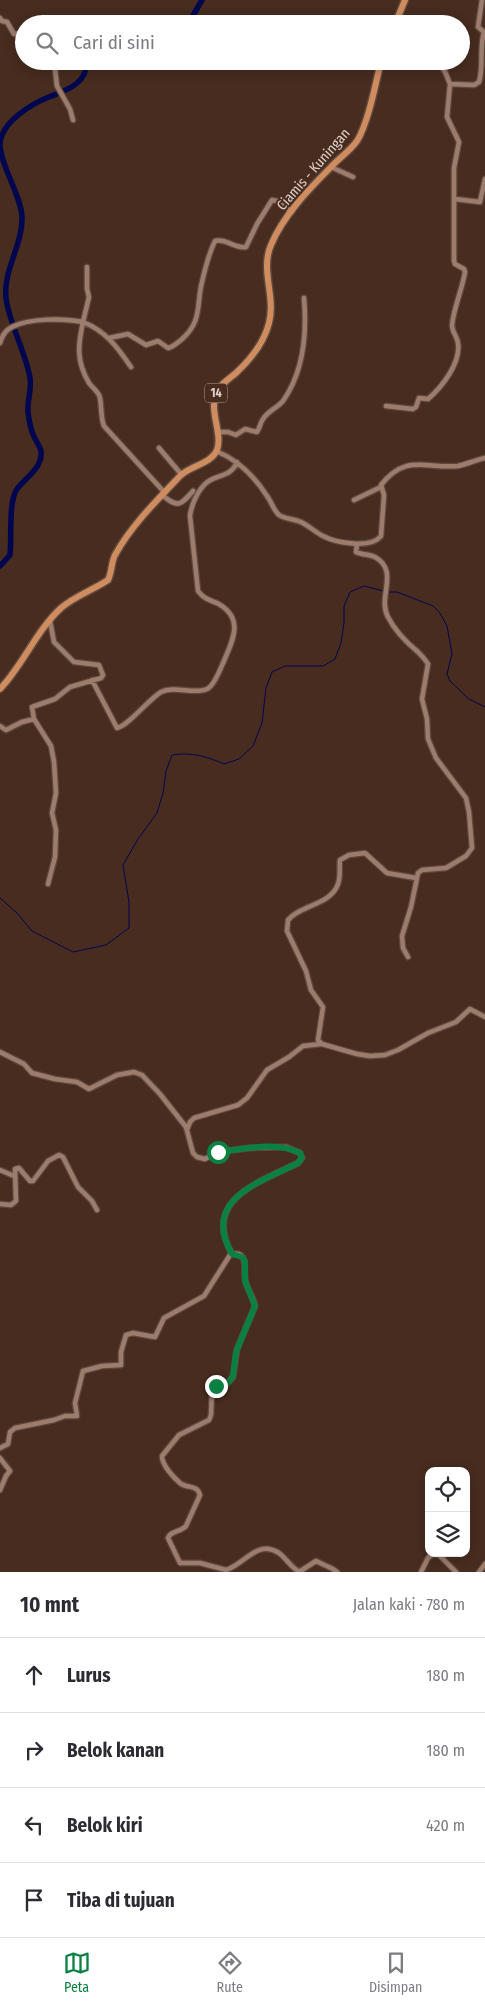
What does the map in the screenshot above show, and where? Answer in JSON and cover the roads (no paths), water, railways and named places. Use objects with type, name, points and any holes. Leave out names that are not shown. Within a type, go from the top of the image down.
[{"type":"highway","points":[[399,15],[405,0]]},
{"type":"highway","name":"Ciamis - Kuningan","points":[[216,451],[217,432],[214,402],[217,392],[253,355],[267,332],[271,308],[266,259],[274,239],[292,212],[331,167],[350,149],[361,134],[379,70]]},
{"type":"highway","points":[[0,689],[15,673],[50,621],[68,603],[108,580],[115,556],[149,510],[181,474],[209,458],[216,451]]},
{"type":"street","points":[[450,84],[474,85],[479,82],[482,68],[484,32],[478,27],[482,0]]},
{"type":"street","points":[[0,18],[2,21],[7,22],[15,34]]},
{"type":"street","points":[[55,70],[57,87],[70,109],[73,120]]},
{"type":"street","points":[[386,406],[415,408],[418,398],[428,399],[440,388],[456,360],[458,346],[452,324],[465,272],[464,268],[454,264],[454,168],[459,142],[446,117],[450,84],[444,70]]},
{"type":"street","points":[[331,167],[353,177]]},
{"type":"street","points":[[455,199],[480,202],[485,179]]},
{"type":"street","points":[[108,338],[128,334],[146,345],[158,341],[168,348],[172,348],[186,336],[195,323],[200,301],[201,284],[215,241],[220,240],[242,248],[246,247],[257,224],[272,200],[277,201],[292,212]]},
{"type":"street","points":[[87,267],[87,290],[89,297],[78,342],[79,356],[90,384],[99,395],[101,418],[104,426],[172,503],[178,505],[183,503],[193,491]]},
{"type":"street","points":[[217,432],[228,432],[236,435],[245,429],[257,432],[262,420],[280,404],[292,388],[302,356],[305,334],[304,298]]},
{"type":"street","points":[[0,343],[5,332],[20,324],[69,319],[83,322],[108,338],[131,367]]},
{"type":"street","points":[[159,448],[181,474]]},
{"type":"street","points":[[216,451],[236,462],[258,483],[281,516],[299,521],[330,539],[357,544],[377,540],[382,534],[384,495],[381,486]]},
{"type":"street","points":[[354,500],[381,486],[389,476],[409,465],[418,463],[458,466],[485,458]]},
{"type":"street","points":[[92,680],[117,728],[122,726],[163,691],[202,690],[212,685],[231,643],[235,626],[227,610],[205,598],[198,591],[190,516],[191,507],[204,485],[230,473],[236,462]]},
{"type":"street","points":[[357,544],[356,552],[375,557],[386,568],[388,583],[384,605],[386,615],[396,631],[410,643],[428,664],[422,694],[427,719],[428,739],[436,758],[466,798],[470,816],[472,848],[470,853],[446,868],[420,870],[416,878],[411,907],[402,936],[403,948],[408,957]]},
{"type":"street","points":[[48,884],[53,867],[55,840],[52,812],[56,794],[54,762],[51,744],[34,719],[33,706],[55,699],[70,687],[103,676],[100,665],[74,662],[54,642],[50,621]]},
{"type":"street","points":[[0,726],[6,730],[22,722],[34,719]]},
{"type":"street","points":[[322,1044],[318,1040],[318,1035],[323,1007],[311,990],[306,971],[287,931],[288,920],[294,914],[335,890],[339,882],[340,860],[346,856],[365,853],[387,873],[416,878]]},
{"type":"street","points":[[187,1130],[194,1118],[236,1106],[246,1099],[265,1071],[303,1046],[322,1044],[357,1054],[370,1056],[385,1055],[428,1033],[456,1022],[470,1008],[485,1017]]},
{"type":"street","points":[[0,1052],[24,1064],[32,1073],[55,1079],[79,1082],[89,1089],[117,1075],[131,1072],[142,1075],[160,1094],[187,1130],[194,1155],[203,1159],[218,1152],[249,1148],[290,1148],[302,1155],[298,1163],[247,1188],[230,1202],[226,1213],[223,1231],[225,1240],[232,1254],[242,1257],[245,1261],[245,1281],[254,1303],[254,1309],[236,1352],[232,1379],[227,1384],[214,1387],[212,1390],[211,1418],[177,1436],[162,1456],[163,1462],[180,1483],[195,1488],[200,1495],[186,1526],[168,1535],[168,1538],[180,1563],[200,1563],[226,1570],[254,1552],[264,1549],[280,1554],[299,1572],[316,1561],[333,1568],[337,1572]]},
{"type":"street","points":[[0,1204],[13,1204],[16,1201],[14,1170],[17,1168],[33,1182],[48,1161],[57,1155],[61,1155],[78,1187],[91,1200],[96,1210]]},
{"type":"street","points":[[0,1170],[14,1176]]},
{"type":"street","points":[[0,1448],[8,1444],[10,1432],[15,1428],[65,1416],[77,1416],[75,1403],[83,1371],[102,1366],[121,1365],[126,1336],[133,1333],[151,1337],[156,1336],[164,1318],[204,1296],[232,1254]]},
{"type":"street","points":[[0,1458],[10,1471],[0,1490]]},
{"type":"street","points":[[422,1572],[428,1558],[433,1554],[439,1555],[456,1572]]},
{"type":"street","points":[[478,1572],[485,1564]]},
{"type":"waterway","points":[[193,15],[202,0]]},
{"type":"waterway","points":[[0,566],[10,555],[11,511],[14,495],[36,468],[41,457],[40,447],[32,432],[29,420],[30,382],[28,368],[10,318],[6,298],[7,277],[20,237],[22,217],[21,208],[1,154],[1,137],[5,129],[18,115],[42,100],[69,89],[80,81],[86,70]]},
{"type":"waterway","points":[[0,898],[17,913],[32,931],[73,952],[106,945],[129,928],[129,902],[123,865],[138,839],[157,813],[163,793],[166,771],[172,755],[198,755],[224,764],[239,759],[253,746],[262,723],[266,688],[272,672],[285,666],[323,666],[335,659],[341,643],[344,606],[350,592],[364,586],[383,591]]},
{"type":"waterway","points":[[387,592],[397,592],[433,606],[440,613],[447,626],[452,654],[447,674],[450,681],[469,699],[485,707]]}]
